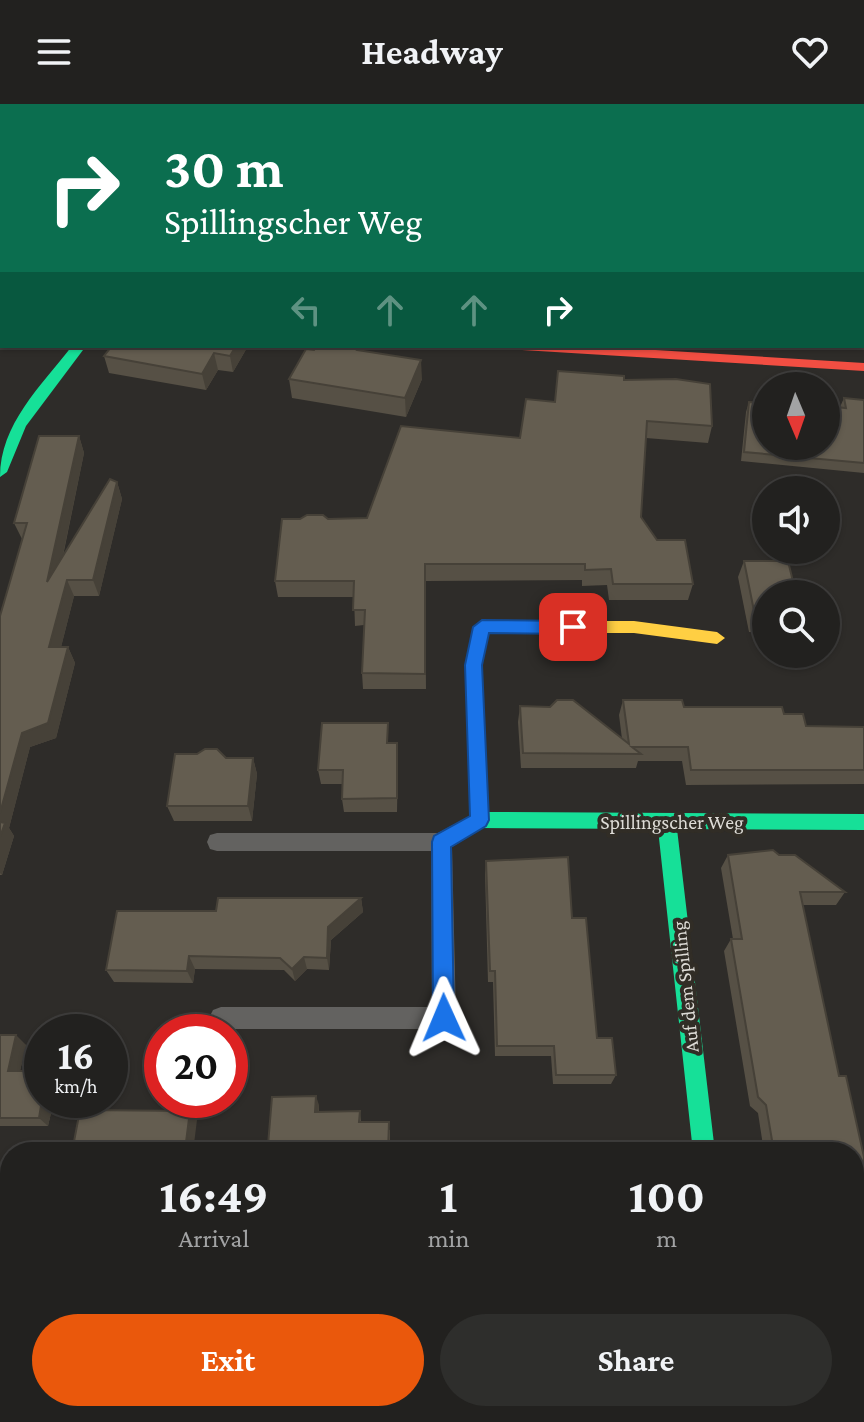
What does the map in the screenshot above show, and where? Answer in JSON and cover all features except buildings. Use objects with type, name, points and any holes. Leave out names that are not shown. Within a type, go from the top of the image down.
[{"type":"street","points":[[0,472],[19,425],[77,348]]},
{"type":"street","points":[[555,348],[864,367]]},
{"type":"street","points":[[479,820],[474,665],[482,627],[634,627],[717,638]]},
{"type":"street","name":"Spillingscher Weg","points":[[479,820],[864,822]]},
{"type":"street","name":"Auf dem Spilling","points":[[667,822],[703,1142]]},
{"type":"lane","points":[[730,104],[750,104]]},
{"type":"lane","points":[[217,842],[441,842],[479,820]]},
{"type":"lane","points":[[248,1018],[444,1018],[441,842]]},
{"type":"traffic: fast","points":[[0,472],[19,425],[77,348]]},
{"type":"traffic: fast","points":[[479,812],[479,820],[864,822]]},
{"type":"traffic: fast","points":[[667,822],[703,1142]]},
{"type":"traffic: slow","points":[[479,812],[474,665],[482,627],[634,627],[717,638]]},
{"type":"traffic: jam","points":[[555,348],[864,367]]},
{"type":"route","points":[[444,1018],[441,842],[479,820],[474,665],[482,627],[573,627]]}]
